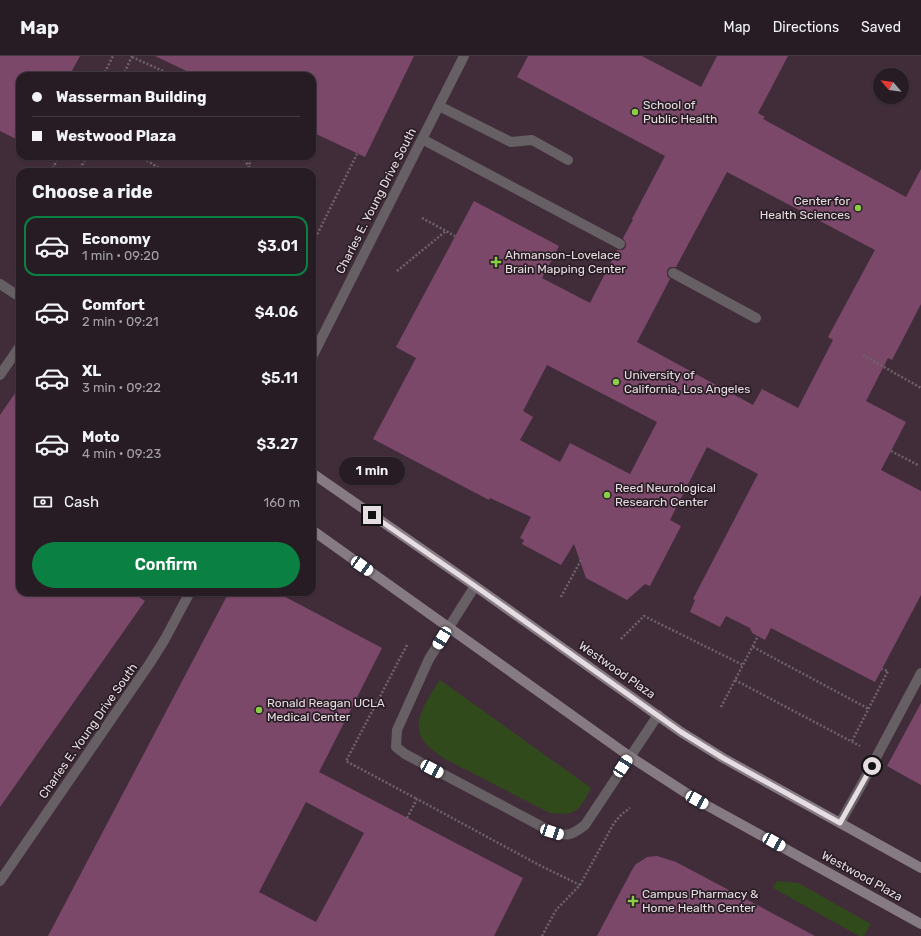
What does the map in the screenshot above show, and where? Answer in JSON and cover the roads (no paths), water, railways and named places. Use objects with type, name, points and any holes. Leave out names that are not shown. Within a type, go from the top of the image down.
[{"type":"main road","name":"Westwood Plaza","points":[[316,476],[681,732],[723,758],[921,868]]},
{"type":"main road","name":"Westwood Plaza","points":[[316,533],[630,756],[697,800],[921,924]]},
{"type":"street","name":"Charles E. Young Drive South","points":[[316,350],[464,56]]},
{"type":"street","points":[[439,106],[511,142],[532,140],[568,160]]},
{"type":"street","points":[[422,139],[620,244]]},
{"type":"street","points":[[673,273],[756,318]]},
{"type":"street","points":[[0,284],[16,294]]},
{"type":"street","points":[[0,375],[16,352]]},
{"type":"street","points":[[475,586],[429,660],[397,730],[396,747],[405,754],[552,832],[561,835],[573,834],[585,825],[658,715]]},
{"type":"street","name":"Charles E. Young Drive South","points":[[0,881],[150,663],[165,639],[188,596]]},
{"type":"street","points":[[840,823],[921,673]]},
{"type":"place","name":"School of Public Health","points":[[635,112]]},
{"type":"place","name":"Center for Health Sciences","points":[[858,208]]},
{"type":"place","name":"Ahmanson-Lovelace Brain Mapping Center","points":[[496,262]]},
{"type":"place","name":"University of California, Los Angeles","points":[[616,382]]},
{"type":"place","name":"Reed Neurological Research Center","points":[[607,495]]},
{"type":"place","name":"Ronald Reagan UCLA Medical Center","points":[[259,710]]},
{"type":"place","name":"Campus Pharmacy & Home Health Center","points":[[633,901]]}]
